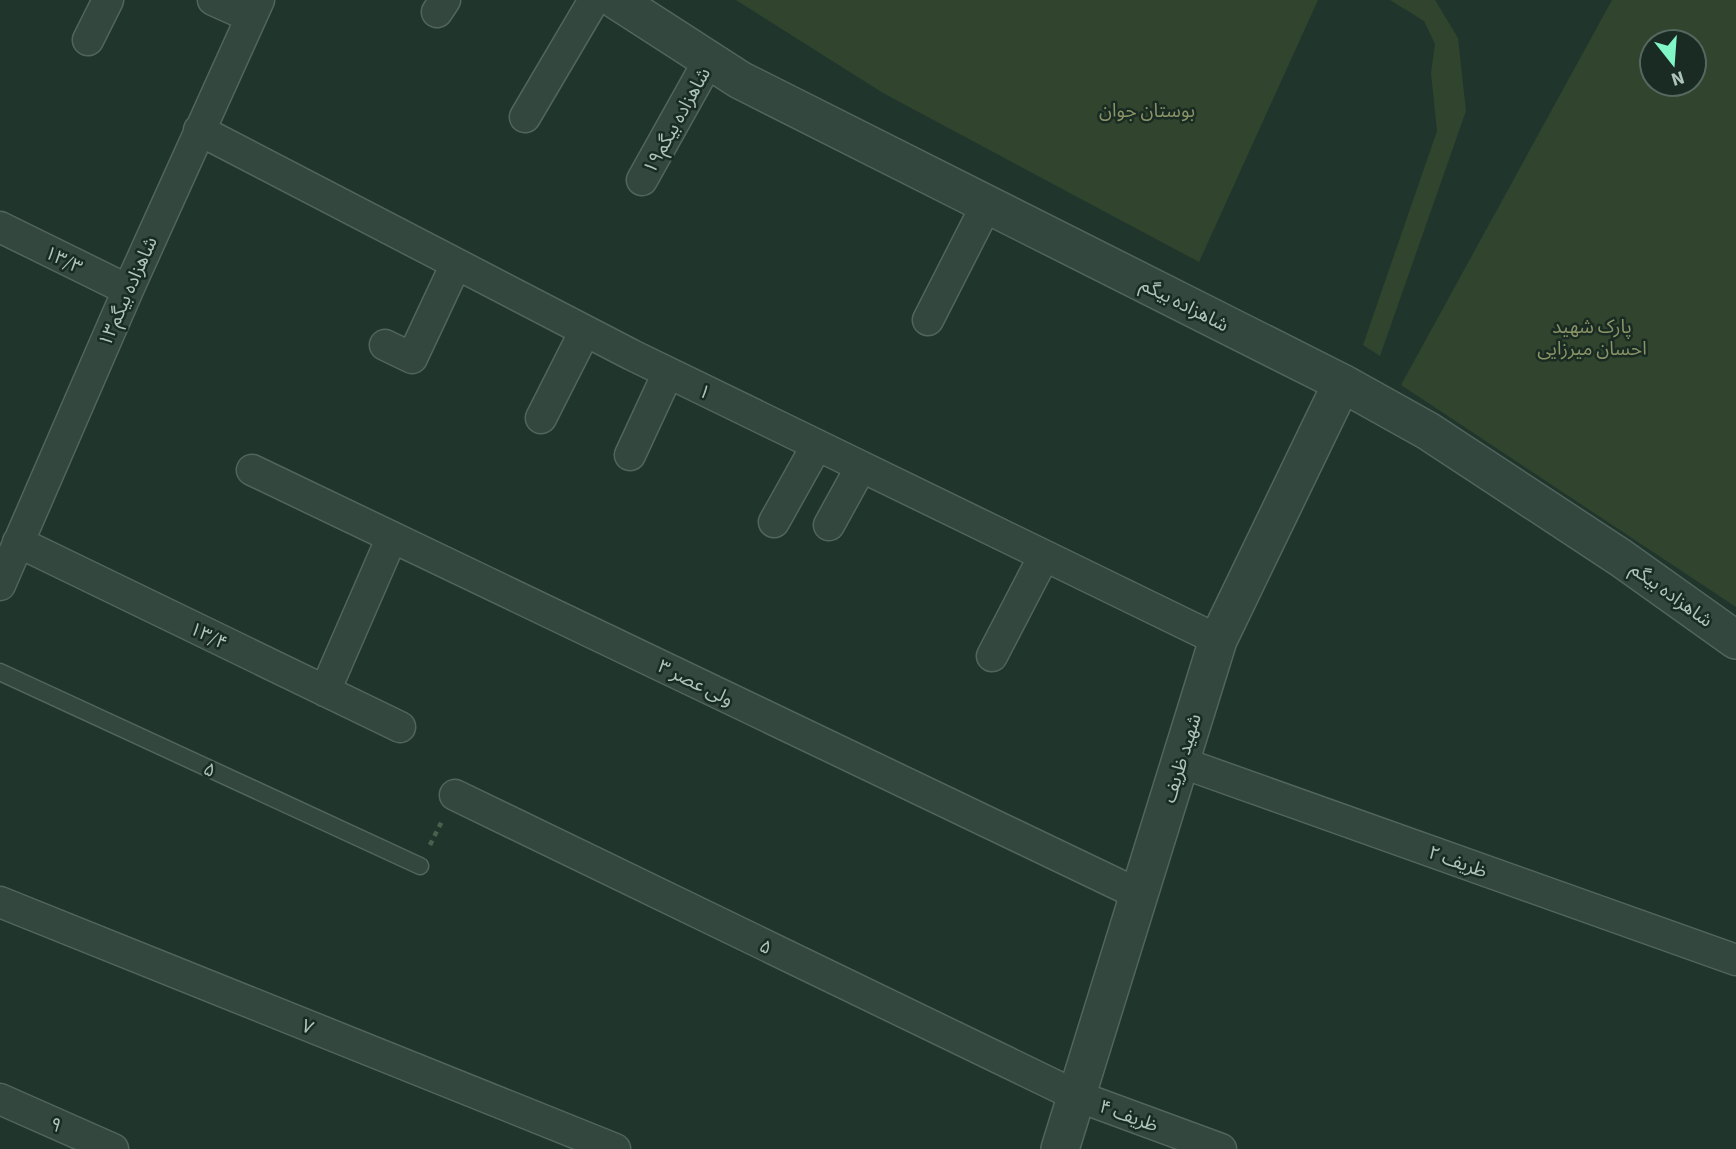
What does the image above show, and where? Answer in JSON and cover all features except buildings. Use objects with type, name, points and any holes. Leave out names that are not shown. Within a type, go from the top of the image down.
[{"type":"street","points":[[88,40],[108,0]]},
{"type":"street","points":[[213,0],[255,9]]},
{"type":"street","points":[[525,117],[594,0]]},
{"type":"street","name":"شاهزاده بیگم","points":[[616,0],[740,80],[1342,383],[1428,431],[1621,558],[1736,640]]},
{"type":"street","name":"شاهزاده بیگم۱۳","points":[[7,564],[255,9]]},
{"type":"street","name":"شاهزاده بیگم۱۹","points":[[642,180],[709,60]]},
{"type":"street","name":"۱","points":[[199,130],[668,373],[1218,640]]},
{"type":"street","points":[[928,320],[986,204]]},
{"type":"street","name":"۱۳/۳","points":[[0,227],[128,290]]},
{"type":"street","points":[[385,345],[412,358],[456,264]]},
{"type":"street","points":[[541,418],[585,331]]},
{"type":"street","points":[[630,455],[668,373]]},
{"type":"street","name":"شهید ظریف","points":[[1060,1149],[1218,640],[1342,383]]},
{"type":"street","points":[[774,522],[817,445]]},
{"type":"street","points":[[829,525],[861,467]]},
{"type":"street","name":"ولی عصر ۳","points":[[252,470],[1140,895]]},
{"type":"street","points":[[325,691],[392,537]]},
{"type":"street","points":[[992,656],[1044,556]]},
{"type":"street","name":"۱۳/۴","points":[[7,564],[325,691],[400,727]]},
{"type":"street","name":"ظریف ۲","points":[[1180,762],[1736,960]]},
{"type":"street","name":"۵","points":[[455,796],[1077,1096]]},
{"type":"street","name":"۷","points":[[0,902],[615,1149]]},
{"type":"street","name":"ظریف ۴","points":[[1077,1096],[1221,1149]]},
{"type":"street","name":"۹","points":[[0,1099],[113,1149]]},
{"type":"lane","name":"۵","points":[[0,672],[420,866]]},
{"type":"path","points":[[420,866],[455,796]]},
{"type":"green space","name":"بوستان جوان","points":[[736,0],[1318,0],[1199,262],[883,93]]},
{"type":"green space","points":[[1390,0],[1435,0],[1458,38],[1466,111],[1380,356],[1363,345],[1437,131],[1431,73],[1435,44],[1424,21]]},
{"type":"green space","name":"پارک شهید احسان میرزایی","points":[[1612,0],[1736,0],[1736,607],[1401,385]]}]
